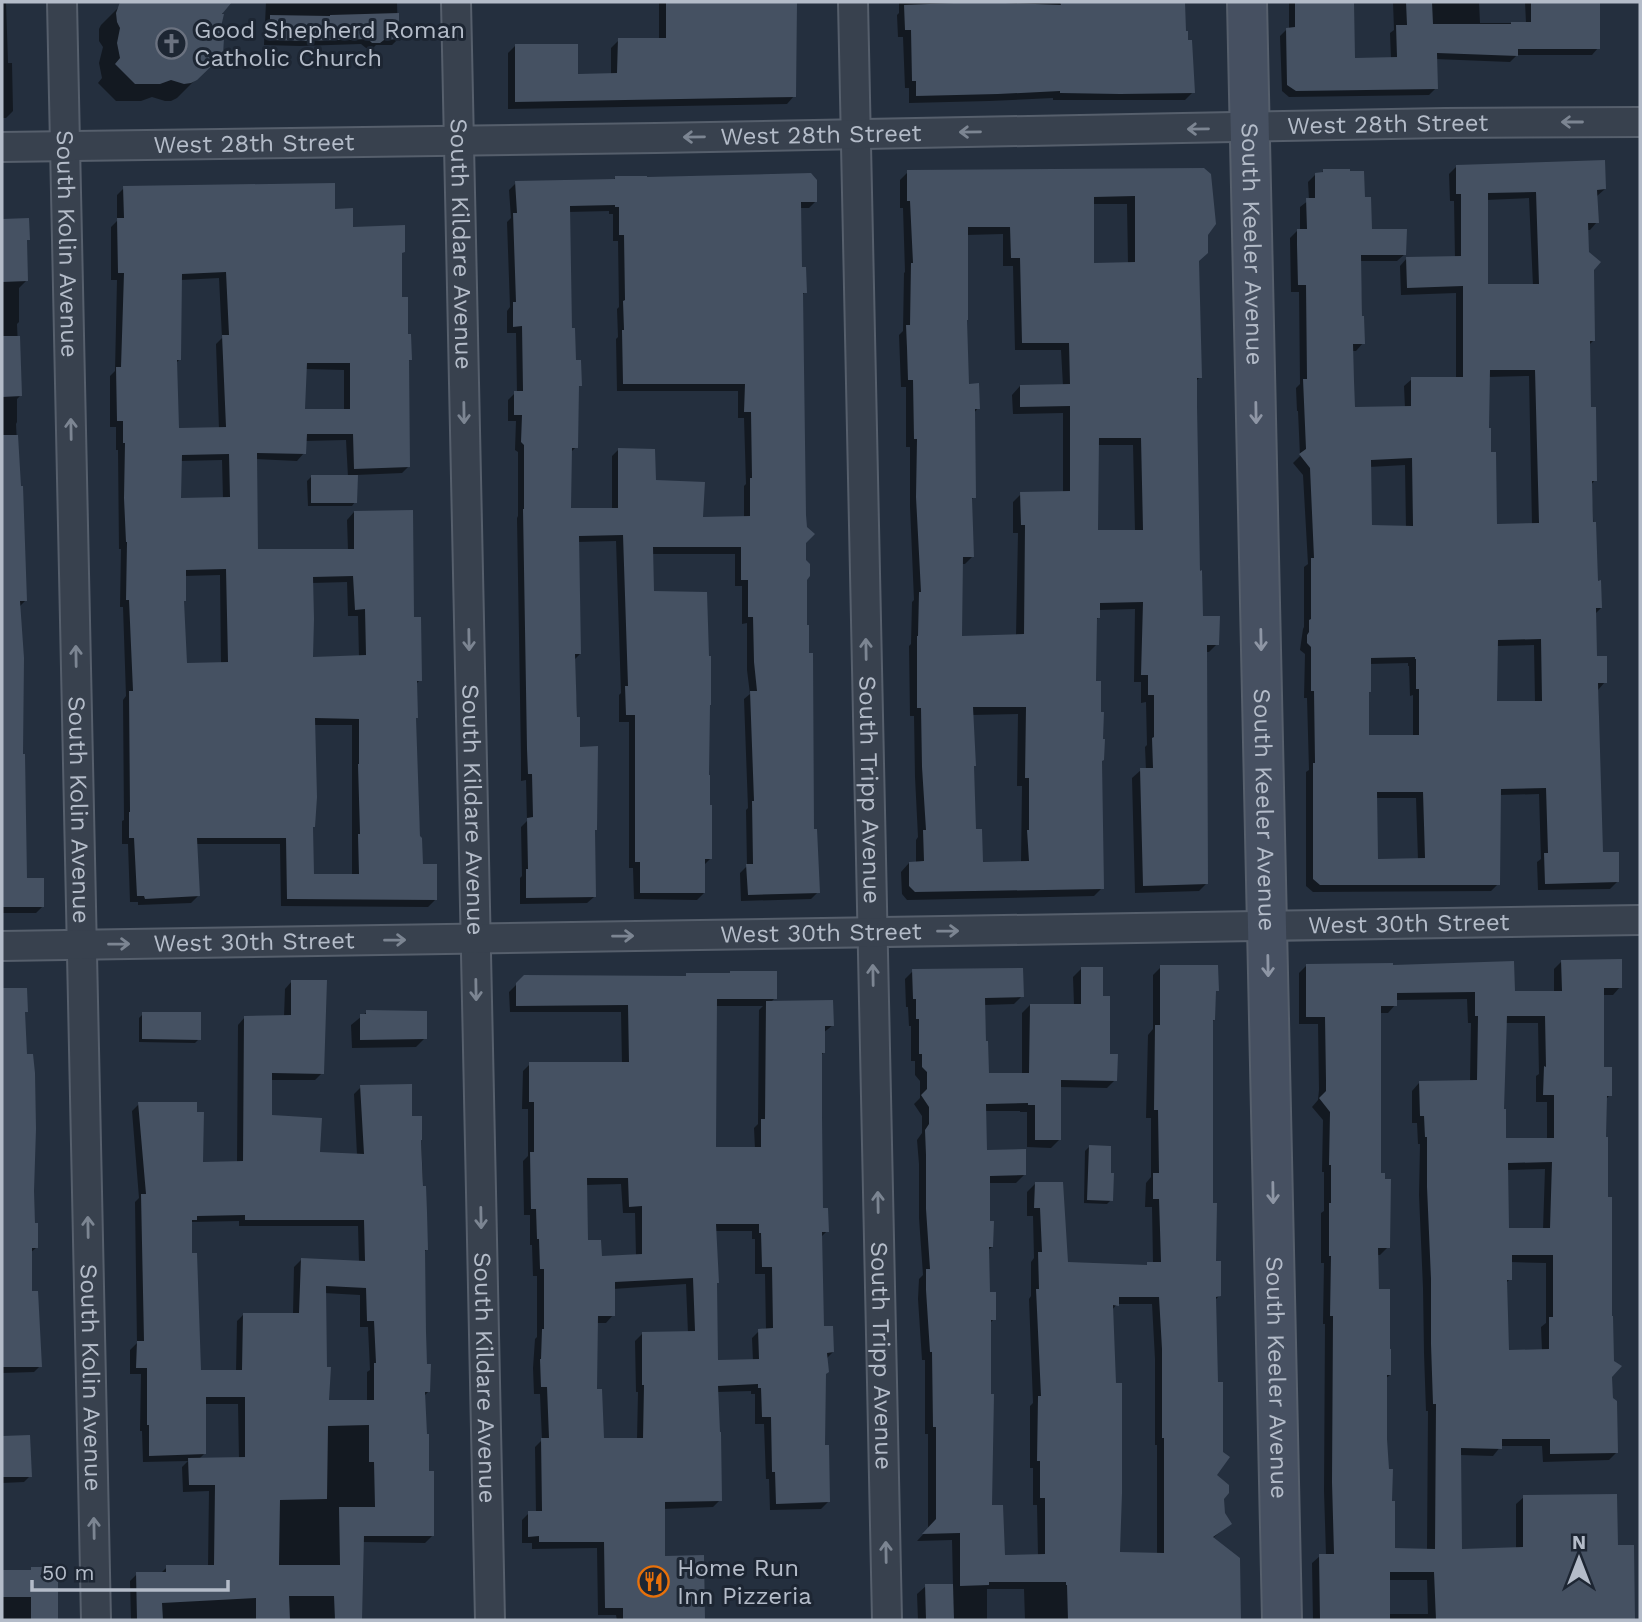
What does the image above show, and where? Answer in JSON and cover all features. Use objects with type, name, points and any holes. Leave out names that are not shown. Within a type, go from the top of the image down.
[{"type":"street","name":"South Kolin Avenue","points":[[62,2],[96,1620]]},
{"type":"street","name":"South Kildare Avenue","points":[[456,2],[490,1620]]},
{"type":"street","name":"South Tripp Avenue","points":[[853,2],[887,1620]]},
{"type":"street","name":"South Keeler Avenue","points":[[1247,2],[1282,1620]]},
{"type":"street","name":"West 28th Street","points":[[2,147],[1640,122]]},
{"type":"street","name":"West 30th Street","points":[[2,946],[1640,920]]},
{"type":"building","name":"Good Shepherd Roman Catholic Church","points":[[120,2],[232,2],[222,14],[220,31],[224,33],[223,55],[191,83],[171,80],[160,84],[135,84],[115,64],[120,58],[117,43],[120,28],[116,13]]},
{"type":"building","points":[[666,2],[797,2],[796,97],[515,102],[515,44],[578,44],[578,74],[617,73],[618,38],[666,38]]},
{"type":"building","points":[[979,2],[1061,5],[1060,2],[1185,2],[1186,31],[1188,40],[1192,40],[1195,93],[1120,94],[1060,91],[916,96],[916,81],[912,81],[911,30],[905,30],[904,5]]},
{"type":"building","points":[[1295,2],[1354,2],[1355,58],[1397,57],[1396,25],[1407,25],[1406,2],[1432,2],[1433,24],[1511,24],[1531,22],[1531,2],[1600,2],[1600,49],[1518,49],[1518,56],[1437,53],[1438,89],[1296,91],[1287,85],[1286,28],[1295,27]]},
{"type":"building","points":[[399,13],[399,39],[384,40],[380,43],[372,43],[368,39],[270,40],[270,15]]},
{"type":"building","points":[[1605,160],[1606,189],[1597,190],[1599,223],[1588,223],[1589,252],[1601,262],[1594,270],[1595,341],[1590,341],[1591,407],[1596,407],[1597,481],[1592,481],[1593,522],[1596,522],[1598,581],[1601,580],[1602,608],[1596,608],[1597,656],[1607,656],[1607,683],[1598,683],[1603,852],[1619,852],[1619,882],[1545,884],[1544,853],[1548,853],[1546,788],[1501,789],[1500,885],[1320,885],[1313,879],[1314,691],[1311,691],[1311,647],[1307,643],[1307,635],[1311,619],[1311,558],[1314,558],[1310,468],[1299,454],[1306,449],[1303,379],[1307,379],[1306,285],[1298,285],[1297,229],[1307,229],[1306,198],[1315,198],[1315,173],[1323,172],[1323,169],[1350,169],[1364,171],[1365,197],[1371,197],[1372,229],[1407,229],[1406,255],[1361,255],[1365,344],[1353,344],[1355,407],[1411,406],[1411,377],[1463,377],[1463,286],[1407,288],[1406,257],[1461,256],[1461,194],[1456,194],[1456,165]],"holes":[[[1536,192],[1539,284],[1488,284],[1488,193]],[[1490,370],[1535,370],[1539,523],[1497,524],[1496,452],[1491,452]],[[1412,458],[1413,526],[1372,525],[1371,460]],[[1541,639],[1542,701],[1497,701],[1498,640]],[[1415,657],[1416,689],[1419,689],[1419,735],[1369,735],[1371,658]],[[1377,792],[1423,792],[1425,858],[1378,859]]]},
{"type":"building","points":[[1204,168],[1211,174],[1216,224],[1208,235],[1208,253],[1199,261],[1202,378],[1197,378],[1203,616],[1220,616],[1219,645],[1207,645],[1208,884],[1143,886],[1140,768],[1153,768],[1154,695],[1148,695],[1148,675],[1141,675],[1143,602],[1100,603],[1100,618],[1097,618],[1096,681],[1101,681],[1101,712],[1104,712],[1105,739],[1102,761],[1104,889],[915,892],[909,886],[909,862],[924,861],[923,830],[926,830],[921,708],[917,708],[917,636],[921,592],[916,497],[917,439],[914,439],[913,380],[908,380],[906,325],[910,325],[913,263],[907,170]],"holes":[[[1135,196],[1135,262],[1094,263],[1094,197]],[[968,227],[1010,227],[1011,258],[1020,258],[1022,343],[1069,343],[1070,384],[1020,385],[1020,407],[1070,406],[1070,491],[1020,492],[1021,525],[1025,525],[1024,634],[962,636],[963,557],[974,557],[972,498],[976,498],[975,409],[980,409],[979,383],[969,384]],[[1099,438],[1141,438],[1143,530],[1098,530]],[[973,707],[1026,707],[1025,778],[1029,778],[1029,861],[983,862],[982,829],[976,829]]]},
{"type":"building","points":[[811,173],[817,180],[817,202],[801,202],[802,267],[806,267],[807,293],[803,293],[806,515],[807,527],[815,534],[806,543],[806,560],[810,564],[810,576],[807,580],[807,625],[809,653],[813,653],[814,829],[817,829],[820,893],[748,895],[746,864],[753,864],[754,801],[750,691],[757,691],[753,617],[748,617],[748,580],[741,580],[741,547],[653,547],[654,591],[707,592],[711,656],[709,775],[712,859],[705,859],[705,893],[640,893],[640,862],[635,862],[635,715],[626,715],[625,686],[628,686],[623,535],[579,536],[581,654],[575,654],[577,717],[580,717],[580,747],[598,746],[596,897],[526,898],[527,818],[533,817],[532,774],[528,774],[527,749],[524,445],[521,442],[522,415],[514,415],[514,391],[523,391],[522,326],[513,327],[513,302],[516,302],[513,213],[517,213],[515,181]],"holes":[[[570,206],[619,207],[619,235],[624,235],[623,384],[745,384],[744,412],[751,412],[750,516],[703,517],[705,482],[656,480],[655,449],[618,448],[618,508],[571,508],[572,448],[578,448],[579,386],[582,386],[581,360],[576,360],[575,328],[572,328]]]},
{"type":"building","points":[[335,183],[335,209],[353,208],[353,227],[405,225],[402,297],[408,297],[408,334],[411,334],[410,467],[354,469],[353,434],[307,434],[306,454],[257,453],[258,549],[354,549],[354,511],[413,510],[414,617],[421,617],[422,681],[417,681],[416,718],[420,836],[423,864],[437,864],[437,900],[287,899],[286,838],[197,838],[200,896],[145,899],[144,896],[137,896],[134,838],[129,838],[129,691],[133,691],[129,600],[126,600],[125,443],[123,421],[117,421],[116,367],[121,367],[124,273],[118,273],[117,218],[124,218],[123,186]],"holes":[[[226,272],[229,335],[222,335],[226,427],[179,428],[177,360],[181,360],[182,274]],[[307,363],[350,363],[350,409],[305,409]],[[229,454],[230,497],[181,498],[182,455]],[[226,569],[228,662],[187,663],[184,601],[186,570]],[[353,576],[355,610],[365,609],[366,655],[313,657],[313,577]],[[315,718],[359,719],[359,874],[314,874]]]},
{"type":"building","points":[[29,218],[28,281],[2,282],[2,219]]},
{"type":"building","points":[[2,336],[20,336],[22,396],[2,397]]},
{"type":"building","points":[[2,435],[18,435],[23,486],[27,601],[20,601],[24,658],[23,754],[27,878],[44,878],[44,907],[2,907]]},
{"type":"building","points":[[311,475],[358,475],[357,503],[311,503]]},
{"type":"building","points":[[1622,959],[1622,988],[1604,988],[1604,1067],[1612,1067],[1612,1096],[1607,1096],[1606,1137],[1608,1197],[1612,1197],[1614,1361],[1622,1366],[1612,1377],[1613,1398],[1617,1401],[1618,1453],[1550,1454],[1550,1439],[1502,1439],[1502,1449],[1461,1448],[1462,1549],[1523,1547],[1523,1495],[1617,1494],[1618,1545],[1634,1545],[1635,1620],[1436,1620],[1434,1572],[1390,1572],[1390,1620],[1320,1620],[1319,1554],[1334,1554],[1333,1316],[1330,1316],[1329,1256],[1330,1112],[1319,1098],[1326,1091],[1325,1017],[1306,1017],[1306,964],[1393,965],[1514,961],[1515,991],[1562,991],[1561,960]],"holes":[[[1475,992],[1475,1016],[1478,1016],[1477,1080],[1419,1081],[1420,1116],[1424,1116],[1427,1137],[1433,1404],[1436,1404],[1435,1549],[1395,1548],[1393,1469],[1389,1469],[1387,1375],[1391,1375],[1390,1289],[1379,1289],[1378,1248],[1390,1248],[1391,1179],[1385,1179],[1385,1173],[1381,1173],[1381,1006],[1397,1006],[1397,993]],[[1507,1016],[1545,1016],[1546,1067],[1544,1066],[1543,1095],[1554,1095],[1554,1138],[1506,1138],[1504,1109]],[[1552,1162],[1550,1228],[1509,1228],[1508,1163]],[[1512,1255],[1553,1255],[1553,1317],[1549,1317],[1549,1349],[1509,1350],[1507,1280],[1512,1280]]]},
{"type":"building","points":[[1160,965],[1218,965],[1219,991],[1216,991],[1213,1020],[1213,1203],[1217,1203],[1216,1261],[1221,1261],[1221,1296],[1216,1297],[1218,1382],[1223,1382],[1223,1452],[1230,1457],[1217,1475],[1229,1485],[1229,1493],[1224,1499],[1225,1513],[1232,1524],[1213,1537],[1240,1558],[1241,1620],[1068,1620],[1066,1582],[989,1582],[989,1585],[960,1586],[960,1533],[922,1534],[936,1519],[936,1427],[933,1427],[932,1352],[926,1290],[926,1269],[930,1269],[925,1130],[929,1124],[929,1107],[921,1095],[927,1089],[927,1072],[922,1067],[922,1054],[919,1054],[919,1019],[916,1019],[916,999],[913,999],[912,969],[1023,968],[1024,997],[985,998],[989,1073],[1029,1073],[1030,1004],[1081,1004],[1081,967],[1103,967],[1103,996],[1110,996],[1110,1054],[1118,1054],[1117,1081],[1061,1080],[1061,1140],[1035,1140],[1035,1105],[986,1104],[987,1150],[1026,1149],[1026,1175],[990,1176],[990,1221],[994,1221],[993,1247],[989,1247],[990,1292],[996,1292],[996,1320],[991,1320],[991,1394],[994,1394],[992,1505],[1003,1505],[1005,1555],[1045,1554],[1045,1498],[1040,1498],[1040,1461],[1037,1461],[1038,1396],[1041,1396],[1036,1289],[1039,1289],[1038,1252],[1042,1252],[1040,1208],[1034,1208],[1035,1182],[1063,1182],[1068,1262],[1147,1265],[1147,1262],[1161,1262],[1159,1199],[1153,1199],[1153,1173],[1159,1173],[1158,1110],[1154,1110],[1155,1025],[1160,1025]],"holes":[[[1119,1297],[1159,1297],[1164,1438],[1164,1553],[1120,1552],[1122,1383],[1116,1383],[1113,1305],[1119,1306]]]},
{"type":"building","points":[[777,971],[777,999],[717,999],[716,1147],[761,1147],[761,1119],[765,1119],[766,1001],[833,1000],[834,1026],[825,1026],[825,1053],[822,1053],[823,1208],[828,1208],[829,1232],[822,1232],[824,1326],[833,1326],[834,1352],[827,1353],[829,1372],[826,1374],[825,1445],[829,1445],[830,1502],[776,1504],[775,1472],[772,1472],[771,1417],[762,1417],[761,1388],[758,1388],[758,1384],[718,1386],[722,1501],[665,1502],[665,1556],[704,1555],[705,1620],[623,1620],[623,1608],[605,1608],[604,1542],[539,1542],[539,1536],[528,1537],[528,1511],[542,1511],[541,1438],[549,1438],[547,1387],[541,1387],[540,1359],[544,1329],[544,1269],[540,1269],[536,1209],[531,1209],[530,1152],[534,1152],[534,1102],[529,1102],[529,1062],[629,1062],[628,1005],[516,1006],[516,983],[524,975],[686,976],[686,973]],"holes":[[[587,1178],[628,1178],[629,1207],[642,1206],[642,1254],[602,1256],[601,1240],[588,1240]],[[716,1224],[759,1224],[762,1267],[772,1267],[773,1328],[758,1329],[759,1359],[718,1360],[719,1283]],[[693,1278],[695,1331],[642,1332],[643,1438],[604,1438],[602,1389],[597,1389],[598,1316],[615,1316],[615,1282]]]},
{"type":"building","points":[[291,980],[327,980],[324,1074],[272,1073],[272,1115],[322,1118],[320,1152],[364,1154],[360,1085],[412,1084],[412,1116],[422,1116],[423,1186],[426,1186],[428,1250],[425,1250],[427,1364],[431,1364],[430,1392],[425,1392],[429,1471],[434,1471],[434,1536],[364,1536],[362,1620],[335,1620],[334,1596],[289,1596],[290,1620],[256,1620],[256,1598],[162,1603],[163,1620],[137,1620],[136,1572],[166,1572],[166,1565],[214,1565],[215,1485],[189,1485],[188,1458],[245,1457],[245,1397],[206,1397],[206,1454],[149,1456],[147,1368],[136,1368],[137,1341],[144,1341],[141,1194],[146,1194],[138,1102],[197,1102],[197,1112],[204,1112],[203,1162],[243,1161],[244,1016],[291,1015]],"holes":[[[245,1215],[245,1220],[364,1220],[365,1261],[301,1258],[299,1313],[243,1313],[242,1370],[201,1370],[197,1253],[192,1253],[192,1220],[197,1220],[197,1216]],[[326,1286],[366,1288],[367,1321],[374,1321],[374,1400],[329,1400],[331,1367],[327,1367]],[[369,1425],[369,1462],[374,1462],[375,1507],[339,1507],[340,1565],[279,1565],[280,1500],[327,1499],[328,1426]]]},
{"type":"building","points":[[2,988],[27,988],[27,1054],[33,1054],[35,1073],[34,1191],[35,1223],[38,1223],[38,1248],[32,1248],[32,1291],[38,1291],[42,1367],[2,1367]]},
{"type":"building","points":[[366,1010],[427,1011],[427,1039],[360,1040],[360,1014],[366,1014]]},
{"type":"building","points":[[142,1012],[201,1012],[201,1040],[142,1039]]},
{"type":"building","points":[[1089,1145],[1111,1146],[1113,1201],[1087,1200]]},
{"type":"building","points":[[30,1435],[32,1477],[2,1477],[2,1436]]},
{"type":"building","points":[[31,1567],[58,1567],[58,1620],[31,1620],[31,1597],[2,1597],[2,1570],[31,1570]]},
{"type":"building","points":[[925,1584],[953,1584],[954,1620],[926,1620]]},
{"type":"place","name":"Good Shepherd Roman Catholic Church","points":[[171,44]]},
{"type":"place","name":"Home Run Inn Pizzeria","points":[[654,1582]]}]
